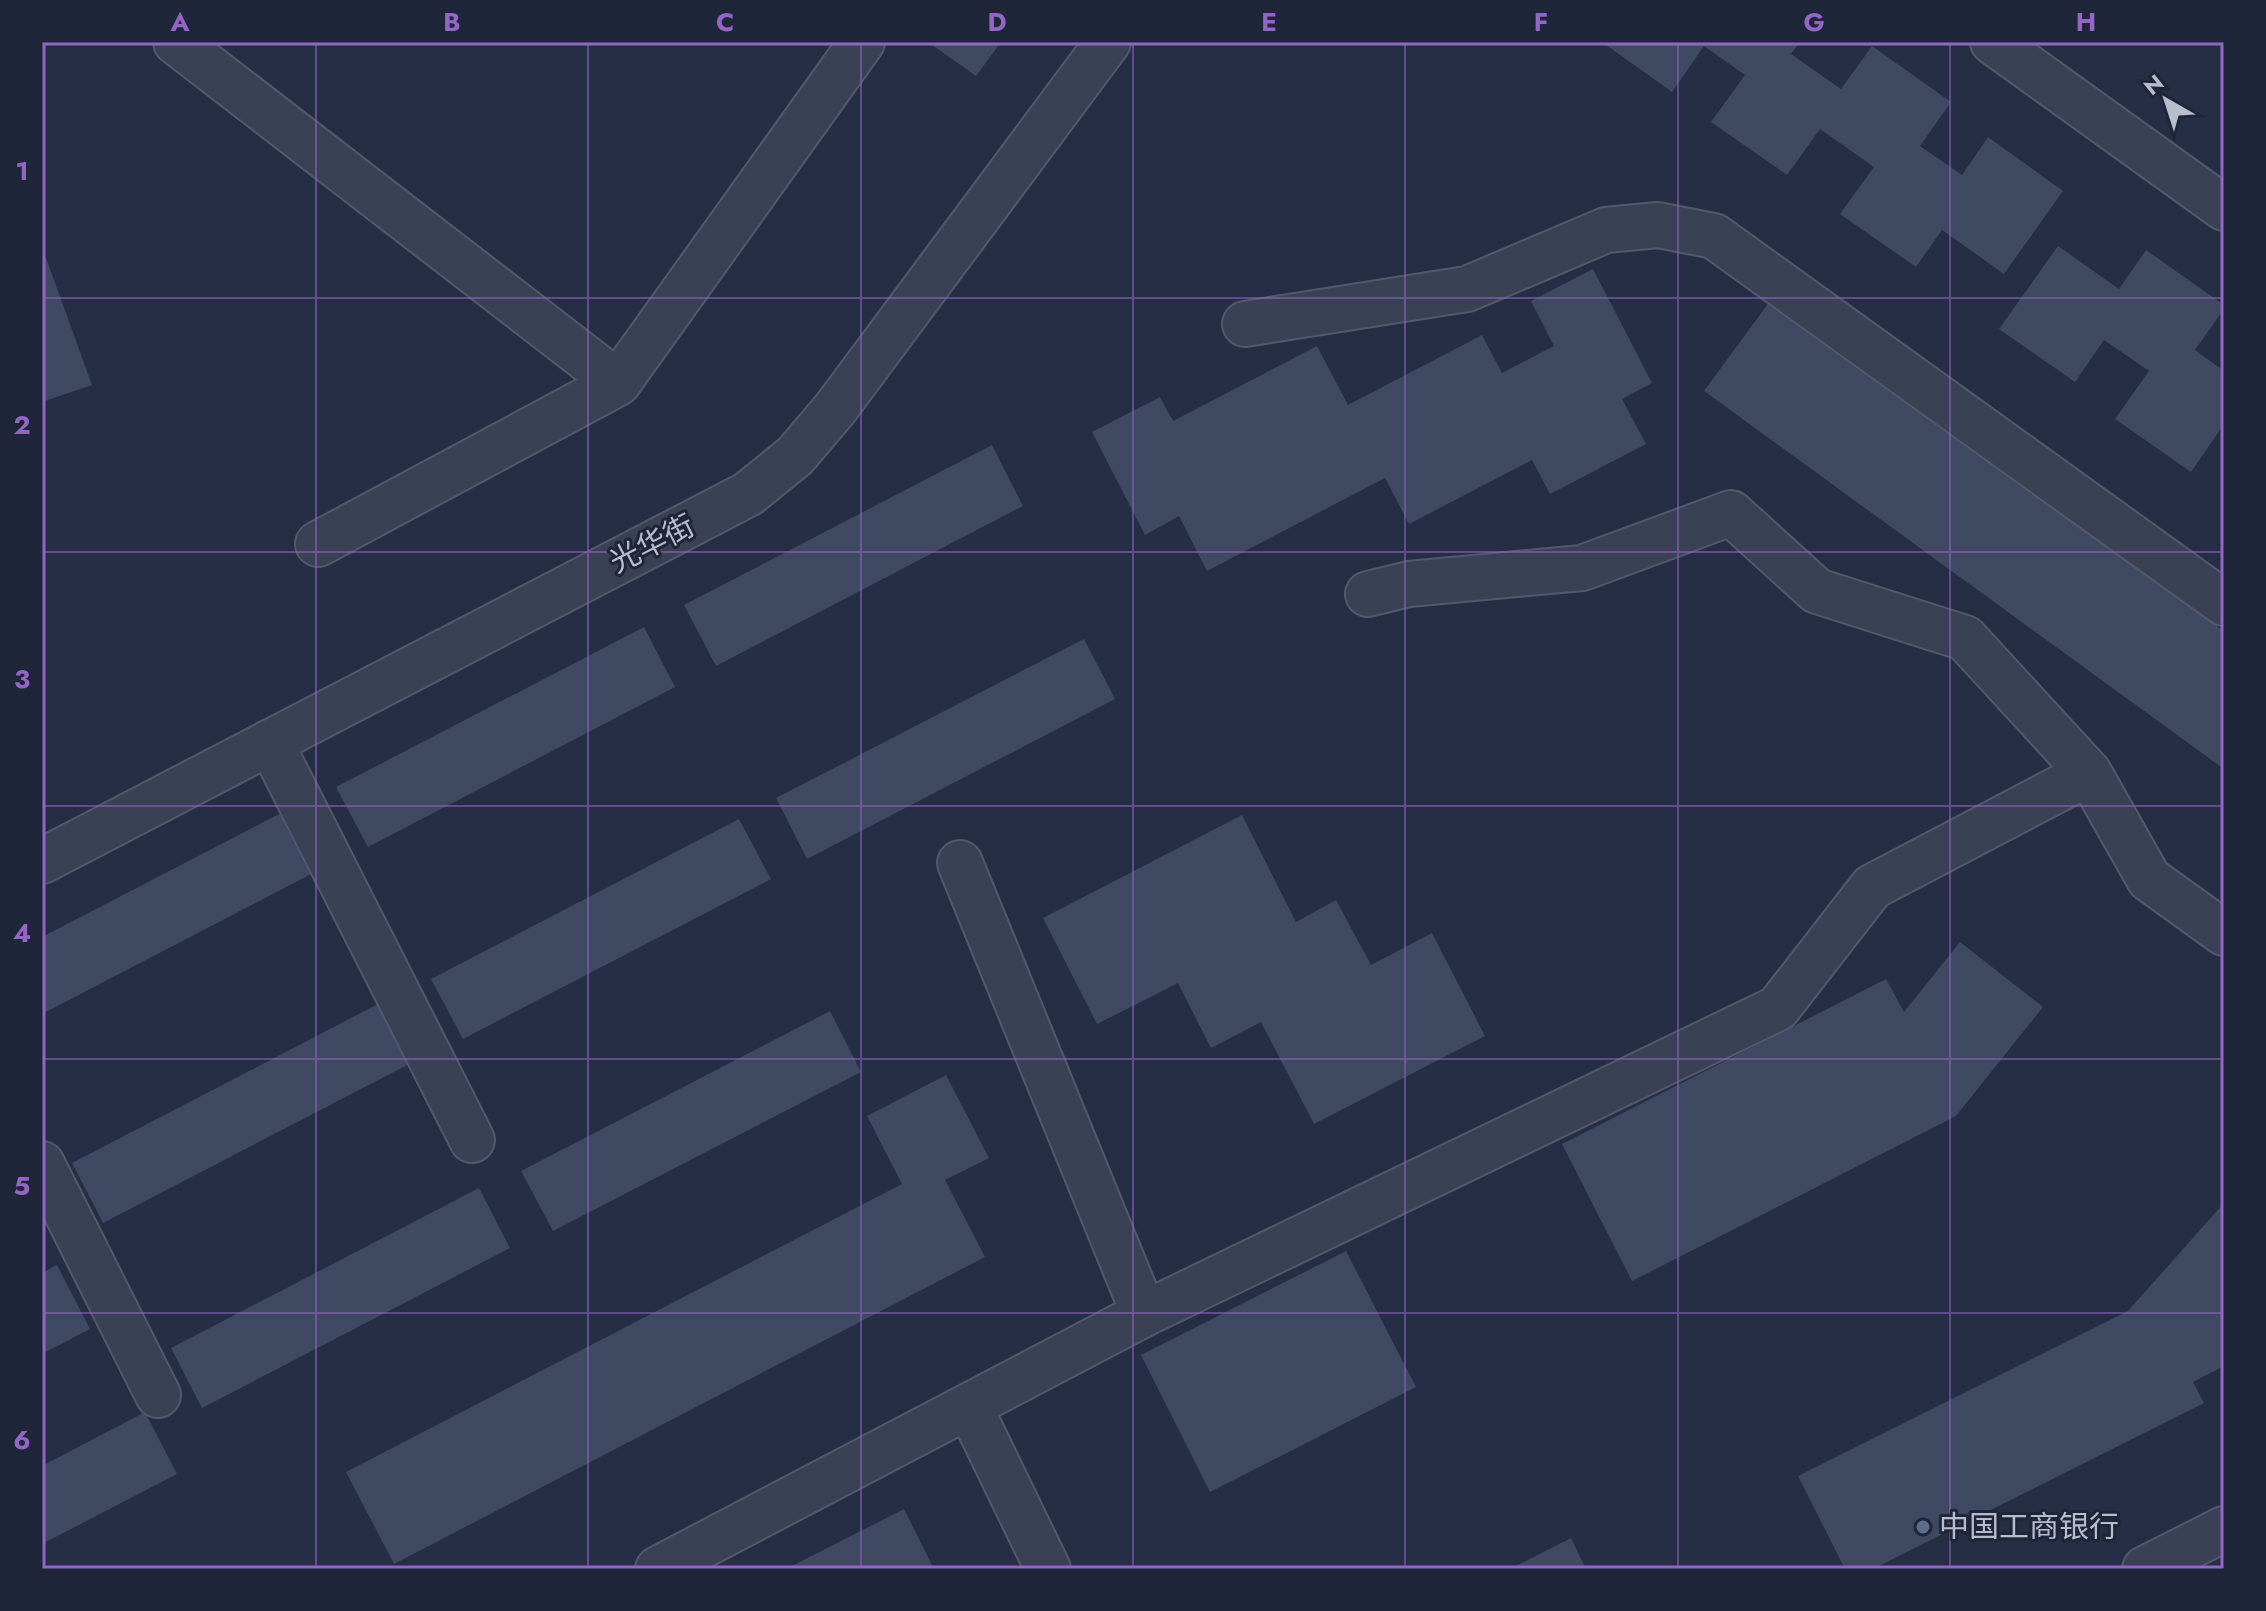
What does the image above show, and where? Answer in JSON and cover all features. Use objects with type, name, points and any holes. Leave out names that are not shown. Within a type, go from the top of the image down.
[{"type":"street","points":[[176,42],[618,383]]},
{"type":"street","points":[[318,544],[618,383],[862,42]]},
{"type":"street","name":"光华街","points":[[42,861],[748,494],[795,456],[905,317],[1108,42]]},
{"type":"street","points":[[1993,42],[2224,208]]},
{"type":"street","points":[[1245,324],[1467,289],[1606,230],[1658,225],[1714,236],[2224,603]]},
{"type":"street","points":[[1368,594],[1409,584],[1582,568],[1731,513],[1817,591],[1965,638],[2089,773],[2149,879],[2224,933]]},
{"type":"street","points":[[270,742],[472,1140]]},
{"type":"street","points":[[658,1569],[1144,1314],[1778,1008],[1872,887],[2089,773]]},
{"type":"street","points":[[960,863],[1144,1314]]},
{"type":"street","points":[[42,1164],[158,1395]]},
{"type":"street","points":[[969,1406],[1048,1569]]},
{"type":"street","points":[[2145,1569],[2224,1529]]},
{"type":"building","points":[[928,42],[1001,42],[976,76]]},
{"type":"building","points":[[1602,42],[1800,42],[1791,54],[1841,89],[1872,46],[1951,102],[1920,146],[1962,175],[1988,137],[2063,191],[2004,274],[1942,230],[1916,267],[1840,214],[1874,167],[1820,129],[1787,175],[1711,122],[1745,75],[1704,46],[1672,92]]},
{"type":"building","points":[[2058,246],[2119,289],[2146,250],[2224,305],[2195,350],[2224,371],[2224,429],[2222,427],[2191,472],[2115,419],[2149,371],[2104,340],[2075,382],[1999,329]]},
{"type":"building","points":[[46,258],[92,385],[42,402],[42,259]]},
{"type":"building","points":[[1593,269],[1652,383],[1622,399],[1646,444],[1550,494],[1532,460],[1409,524],[1385,478],[1207,571],[1179,516],[1145,535],[1092,432],[1160,397],[1173,421],[1317,346],[1348,405],[1482,335],[1502,373],[1554,346],[1531,301]]},
{"type":"building","points":[[1770,301],[2224,631],[2224,769],[1704,391]]},
{"type":"building","points":[[992,445],[1023,506],[716,666],[684,605]]},
{"type":"building","points":[[644,627],[675,687],[368,847],[336,787]]},
{"type":"building","points":[[1084,639],[1115,699],[807,859],[776,798]]},
{"type":"building","points":[[283,812],[315,872],[42,1014],[42,937]]},
{"type":"building","points":[[1242,815],[1296,922],[1336,900],[1371,965],[1432,933],[1485,1036],[1314,1124],[1261,1022],[1211,1048],[1178,983],[1097,1024],[1043,918]]},
{"type":"building","points":[[739,819],[771,879],[463,1039],[431,979]]},
{"type":"building","points":[[1960,942],[2043,1007],[1956,1116],[1632,1281],[1562,1144],[1886,979],[1904,1012]]},
{"type":"building","points":[[380,1003],[411,1063],[103,1223],[72,1163]]},
{"type":"building","points":[[830,1011],[861,1072],[553,1231],[521,1171]]},
{"type":"building","points":[[946,1075],[989,1158],[945,1180],[985,1257],[394,1564],[346,1472],[902,1184],[867,1116]]},
{"type":"building","points":[[479,1188],[510,1248],[202,1408],[171,1348]]},
{"type":"building","points":[[2224,1203],[2224,1366],[2193,1382],[2204,1403],[1873,1569],[1845,1569],[1798,1476],[2128,1311]]},
{"type":"building","points":[[1346,1251],[1416,1387],[1210,1492],[1141,1355]]},
{"type":"building","points":[[57,1265],[90,1329],[42,1354],[42,1273]]},
{"type":"building","points":[[145,1412],[177,1474],[42,1544],[42,1466]]},
{"type":"building","points":[[904,1509],[934,1569],[786,1569]]},
{"type":"building","points":[[1571,1538],[1586,1569],[1510,1569]]},
{"type":"place","name":"中国工商银行","points":[[1923,1527]]}]
